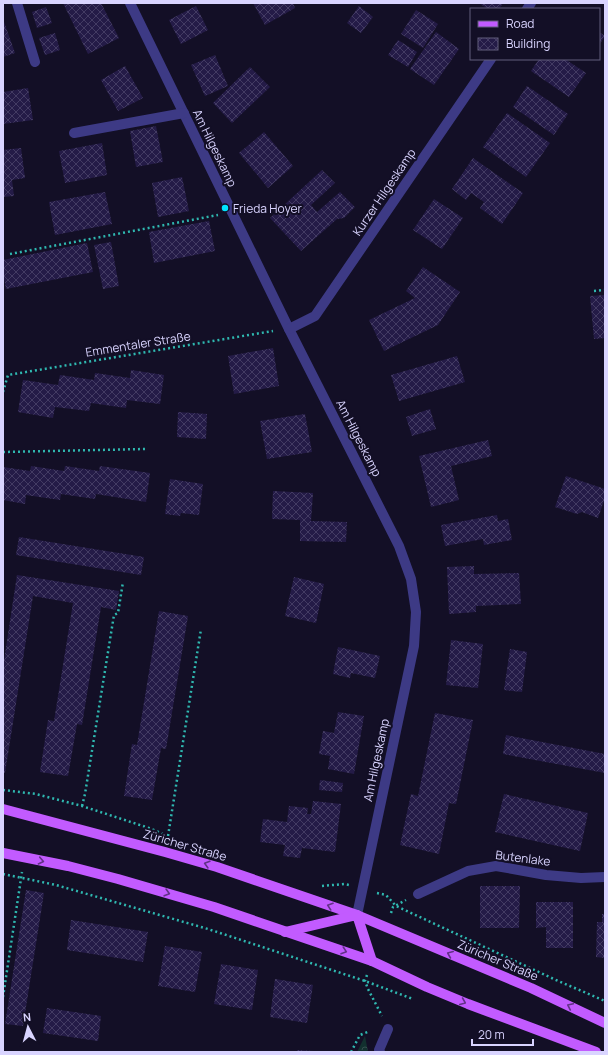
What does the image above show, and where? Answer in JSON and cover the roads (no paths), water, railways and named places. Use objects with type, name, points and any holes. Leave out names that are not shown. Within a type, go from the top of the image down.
[{"type":"main road","name":"Züricher Straße","points":[[3,809],[217,867],[357,915],[531,988],[605,1023]]},
{"type":"main road","points":[[3,853],[68,866],[214,907],[372,961],[427,987],[468,1004],[596,1052]]},
{"type":"main road","points":[[285,932],[357,915],[372,961]]},
{"type":"street","points":[[17,3],[35,62]]},
{"type":"street","name":"Am Hilgeskamp","points":[[130,3],[289,329],[399,546],[411,579],[416,612],[414,646],[357,915]]},
{"type":"street","name":"Kurzer Hilgeskamp","points":[[289,329],[315,316],[490,60]]},
{"type":"street","points":[[74,133],[184,113]]},
{"type":"street","name":"Butenlake","points":[[418,894],[468,871],[496,866],[546,875],[581,878],[605,877]]},
{"type":"street","points":[[380,1052],[379,1050],[388,1029]]},
{"type":"place","name":"Frieda Hoyer","points":[[225,208]]}]
